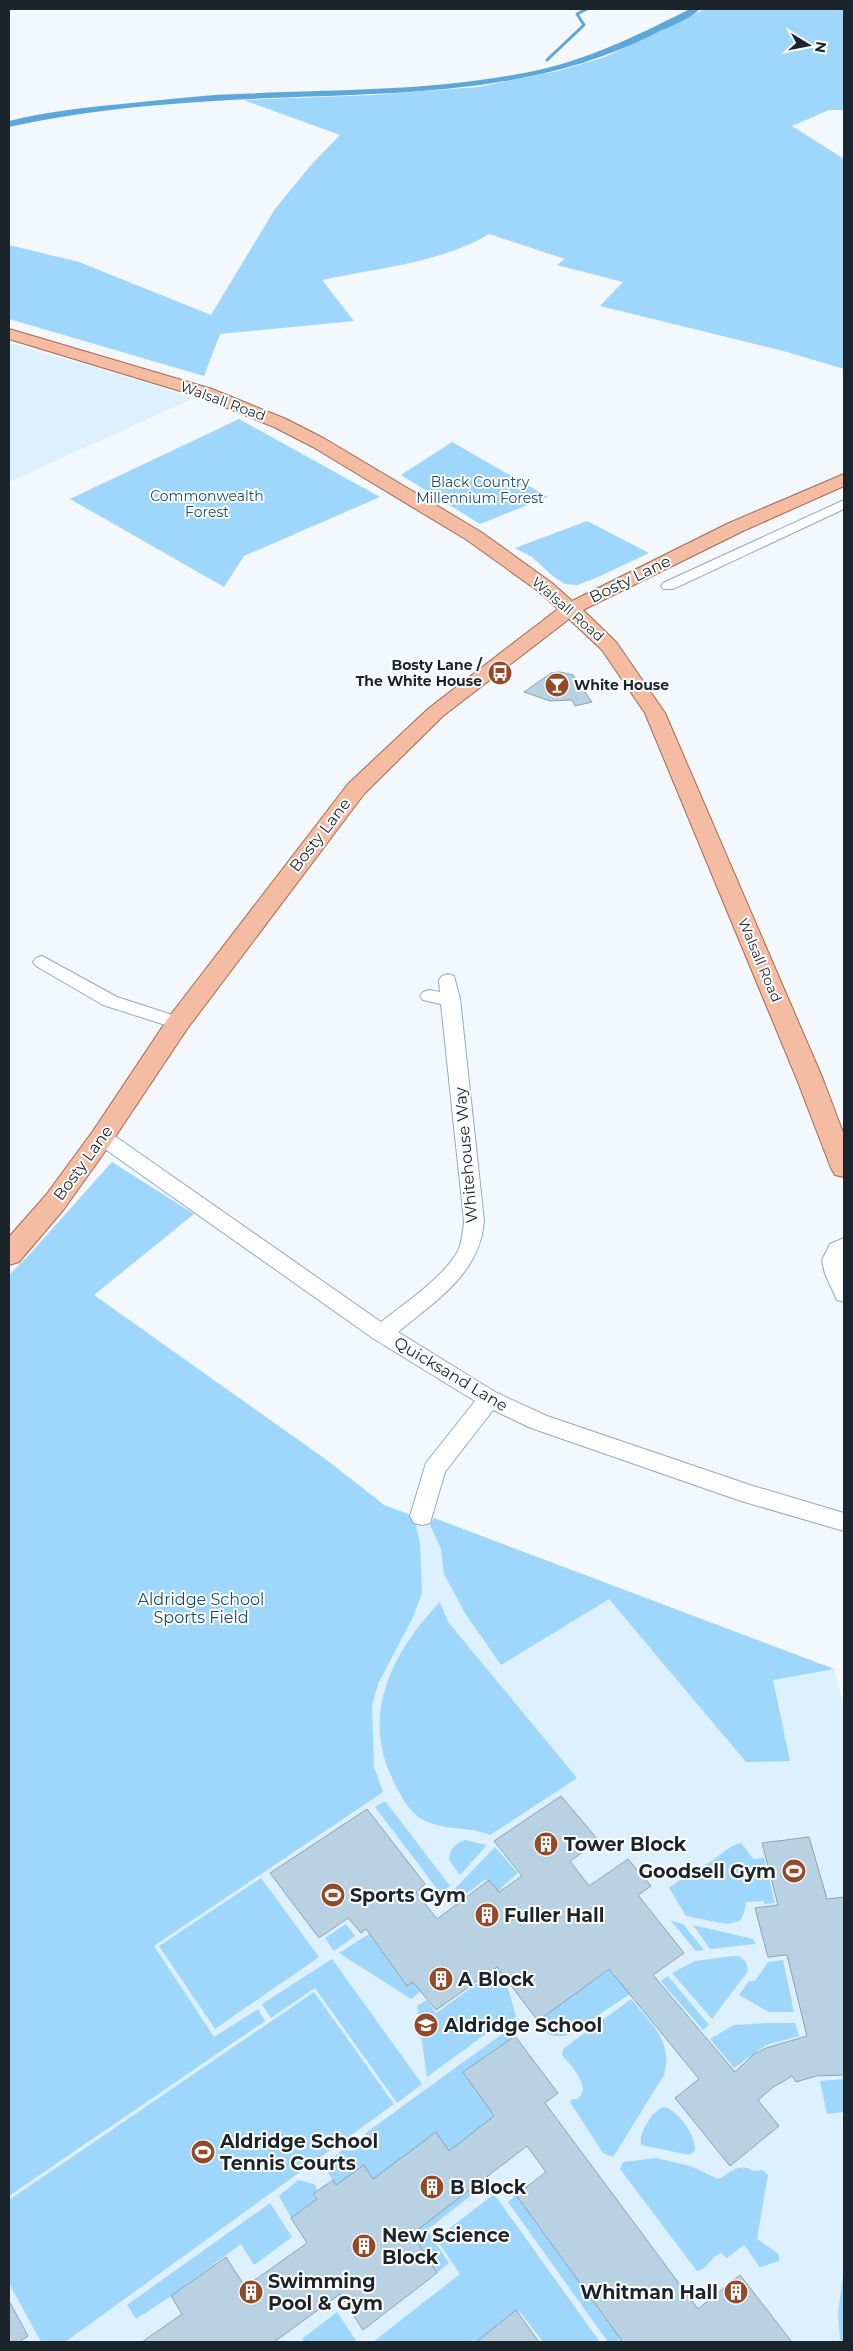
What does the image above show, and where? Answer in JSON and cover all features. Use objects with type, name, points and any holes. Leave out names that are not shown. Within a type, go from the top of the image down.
[{"type":"main road","name":"Walsall Road","points":[[9,334],[206,393],[280,423],[319,443],[474,536],[514,563],[570,609],[609,646],[654,713],[838,1132],[844,1168]]},
{"type":"main road","name":"Bosty Lane","points":[[9,1255],[55,1202],[102,1137],[178,1024],[356,789],[436,712],[570,609],[736,526],[844,479]]},
{"type":"street","name":"Bosty Lane","points":[[668,586],[686,573],[764,541],[844,504]]},
{"type":"street","points":[[736,526],[764,541]]},
{"type":"street","points":[[42,962],[110,1001],[178,1024]]},
{"type":"street","name":"Whitehouse Way","points":[[382,1333],[457,1268],[472,1241],[474,1221],[449,989],[429,996]]},
{"type":"street","name":"Quicksand Lane","points":[[102,1137],[382,1333],[488,1399],[539,1422],[748,1494],[844,1522]]},
{"type":"street","points":[[844,1245],[836,1249],[832,1255],[832,1262],[844,1294]]},
{"type":"street","points":[[422,1516],[434,1470],[488,1399]]},
{"type":"shaded area","points":[[9,343],[97,368],[194,398],[9,482]]},
{"type":"shaded area","name":"Aldridge School","points":[[112,1162],[194,1214],[94,1295],[328,1461],[384,1505],[408,1514],[434,1518],[834,1669],[844,1708],[844,2342],[9,2342],[9,1275]]},
{"type":"green space","points":[[705,9],[844,9],[844,110],[829,110],[792,126],[844,159],[844,369],[787,352],[600,306],[623,282],[557,265],[565,259],[489,234],[470,244],[430,258],[322,280],[354,321],[220,334],[204,376],[9,319],[9,245],[79,262],[211,315],[275,209],[311,165],[340,135],[244,100],[374,95],[478,87],[558,71],[605,57]]},
{"type":"green space","name":"Commonwealth Forest","points":[[239,419],[380,497],[244,556],[224,587],[70,499]]},
{"type":"green space","name":"Black Country Millennium Forest","points":[[452,442],[548,497],[480,524],[401,475]]},
{"type":"green space","name":"Black Country Millennium Forest","points":[[587,521],[649,553],[577,585],[565,584],[554,577],[532,557],[515,548]]},
{"type":"green space","name":"Aldridge School Sports Field","points":[[112,1162],[194,1214],[94,1295],[328,1461],[384,1505],[408,1514],[415,1519],[420,1544],[422,1593],[413,1617],[378,1684],[372,1705],[374,1767],[383,1792],[154,1946],[214,2037],[258,2009],[265,2021],[9,2196],[9,1275]]},
{"type":"green space","points":[[434,1518],[834,1669],[773,1680],[790,1761],[746,1762],[609,1599],[501,1665],[465,1613],[444,1574],[441,1549],[430,1525]]},
{"type":"green space","points":[[440,1602],[448,1622],[577,1778],[490,1835],[434,1824],[417,1816],[409,1808],[400,1793],[383,1754],[380,1730],[381,1707],[387,1684],[396,1662],[408,1641]]},
{"type":"green space","points":[[385,1801],[450,1886],[441,1894],[375,1807]]},
{"type":"green space","points":[[465,1840],[487,1845],[460,1875],[449,1860],[454,1847]]},
{"type":"green space","points":[[741,1843],[753,1859],[764,1858],[775,1903],[765,1904],[763,1901],[746,1902],[740,1921],[727,1924],[686,1916],[669,1888],[728,1848]]},
{"type":"green space","points":[[495,1847],[518,1873],[498,1891],[486,1879],[451,1905],[445,1899]]},
{"type":"green space","points":[[261,1878],[319,1957],[215,2029],[159,1946]]},
{"type":"green space","points":[[671,1921],[683,1924],[704,1950],[696,1951]]},
{"type":"green space","points":[[346,1924],[355,1936],[334,1951],[325,1938]]},
{"type":"green space","points":[[693,1925],[753,1939],[756,1944],[710,1949]]},
{"type":"green space","points":[[369,1934],[407,1986],[414,1981],[421,1991],[411,1999],[339,1953]]},
{"type":"green space","points":[[592,1949],[630,1994],[570,2034],[564,2036],[550,2035],[536,2022]]},
{"type":"green space","points":[[739,1956],[746,1962],[748,1971],[712,2019],[672,1973],[695,1961]]},
{"type":"green space","points":[[332,1959],[422,2084],[397,2103],[315,1988],[271,2018],[262,2004]]},
{"type":"green space","points":[[783,1960],[794,2012],[769,2012],[739,1995],[749,1981],[755,1981],[768,1962]]},
{"type":"green space","points":[[502,1966],[516,2017],[500,2028],[498,2025],[427,2077],[417,2006],[427,2000],[436,2013]]},
{"type":"green space","points":[[668,1976],[709,2025],[703,2030],[661,1981]]},
{"type":"green space","name":"Aldridge School Tennis Courts","points":[[314,1992],[394,2104],[65,2342],[41,2342],[9,2283],[9,2200]]},
{"type":"green space","points":[[631,1999],[663,2042],[666,2052],[666,2063],[664,2075],[613,2157],[603,2153],[570,2102],[572,2099],[578,2099],[582,2094],[583,2088],[579,2076],[562,2055],[563,2049]]},
{"type":"green space","points":[[795,2023],[799,2036],[766,2045],[734,2068],[710,2039],[734,2025]]},
{"type":"green space","points":[[505,2032],[515,2036],[463,2072],[494,2117],[449,2151],[435,2132],[374,2180],[364,2165],[336,2185],[328,2173],[331,2160],[342,2150],[352,2151],[360,2145],[367,2132]]},
{"type":"green space","points":[[844,2079],[844,2112],[827,2114],[820,2081]]},
{"type":"green space","points":[[663,2107],[680,2117],[689,2131],[695,2150],[690,2155],[641,2145],[642,2135],[647,2123],[654,2113]]},
{"type":"green space","points":[[656,2158],[690,2166],[718,2179],[731,2171],[744,2167],[753,2171],[763,2170],[768,2175],[757,2239],[779,2254],[779,2261],[760,2267],[744,2245],[727,2258],[721,2253],[714,2257],[704,2268],[697,2271],[620,2169],[623,2162]]},
{"type":"green space","points":[[484,2178],[487,2183],[427,2230],[449,2263],[437,2273],[400,2215]]},
{"type":"green space","points":[[298,2180],[314,2184],[318,2191],[313,2194],[317,2199],[291,2218],[279,2196]]},
{"type":"green space","points":[[494,2194],[600,2342],[543,2342],[520,2312],[516,2310],[476,2342],[373,2342],[460,2274],[436,2239]]},
{"type":"green space","points":[[516,2195],[623,2342],[608,2342],[508,2202]]},
{"type":"green space","points":[[270,2203],[292,2237],[254,2265],[241,2244],[171,2296],[136,2319],[127,2305]]},
{"type":"green space","points":[[844,2268],[844,2342],[842,2342],[840,2339],[838,2314]]},
{"type":"green space","points":[[337,2312],[357,2342],[304,2342],[302,2339]]},
{"type":"building","name":"White House","points":[[560,672],[573,675],[592,702],[575,706],[572,700],[550,701],[524,692],[551,673]]},
{"type":"building","name":"A Block","points":[[561,1796],[599,1841],[570,1861],[589,1886],[628,1859],[651,1886],[638,1895],[684,1953],[653,1975],[735,2072],[754,2054],[766,2048],[807,2036],[787,1955],[768,1957],[755,1908],[778,1905],[762,1843],[809,1837],[827,1899],[844,1897],[844,2075],[816,2076],[796,2082],[792,2076],[772,2088],[758,2100],[779,2126],[730,2166],[675,2098],[699,2079],[609,1969],[538,2021],[497,1967],[436,2010],[413,1982],[407,1986],[366,1929],[361,1933],[348,1918],[319,1938],[270,1873],[367,1809],[425,1884],[416,1892],[437,1919],[489,1880],[499,1892],[522,1876],[494,1841]]},
{"type":"building","points":[[515,2036],[558,2093],[545,2103],[698,2309],[740,2275],[792,2342],[623,2342],[516,2195],[546,2172],[527,2146],[412,2234],[437,2273],[363,2330],[340,2294],[274,2342],[142,2342],[182,2314],[171,2296],[226,2257],[245,2287],[307,2243],[291,2218],[317,2199],[313,2194],[333,2180],[336,2185],[364,2165],[373,2179],[436,2132],[449,2151],[494,2116],[463,2072]]},
{"type":"building","points":[[9,2301],[28,2336],[19,2342],[9,2342]]},
{"type":"building","points":[[516,2310],[539,2342],[476,2342]]},
{"type":"waterway","points":[[547,60],[584,25],[577,14],[587,9]]},
{"type":"waterway","points":[[9,124],[36,117],[86,110],[214,98],[390,91],[489,82],[545,71],[598,56],[623,46],[696,9]]},
{"type":"place","name":"Bosty Lane / The White House","points":[[500,673]]},
{"type":"place","name":"White House","points":[[557,685]]},
{"type":"place","name":"Tower Block","points":[[546,1844]]},
{"type":"place","name":"Goodsell Gym","points":[[794,1871]]},
{"type":"place","name":"Sports Gym","points":[[333,1895]]},
{"type":"place","name":"Fuller Hall","points":[[487,1915]]},
{"type":"place","name":"A Block","points":[[441,1979]]},
{"type":"place","name":"Aldridge School","points":[[426,2025]]},
{"type":"place","name":"Aldridge School Tennis Courts","points":[[203,2152]]},
{"type":"place","name":"B Block","points":[[432,2187]]},
{"type":"place","name":"New Science Block","points":[[364,2246]]},
{"type":"place","name":"Swimming Pool & Gym","points":[[251,2292]]},
{"type":"place","name":"Whitman Hall","points":[[736,2292]]}]
